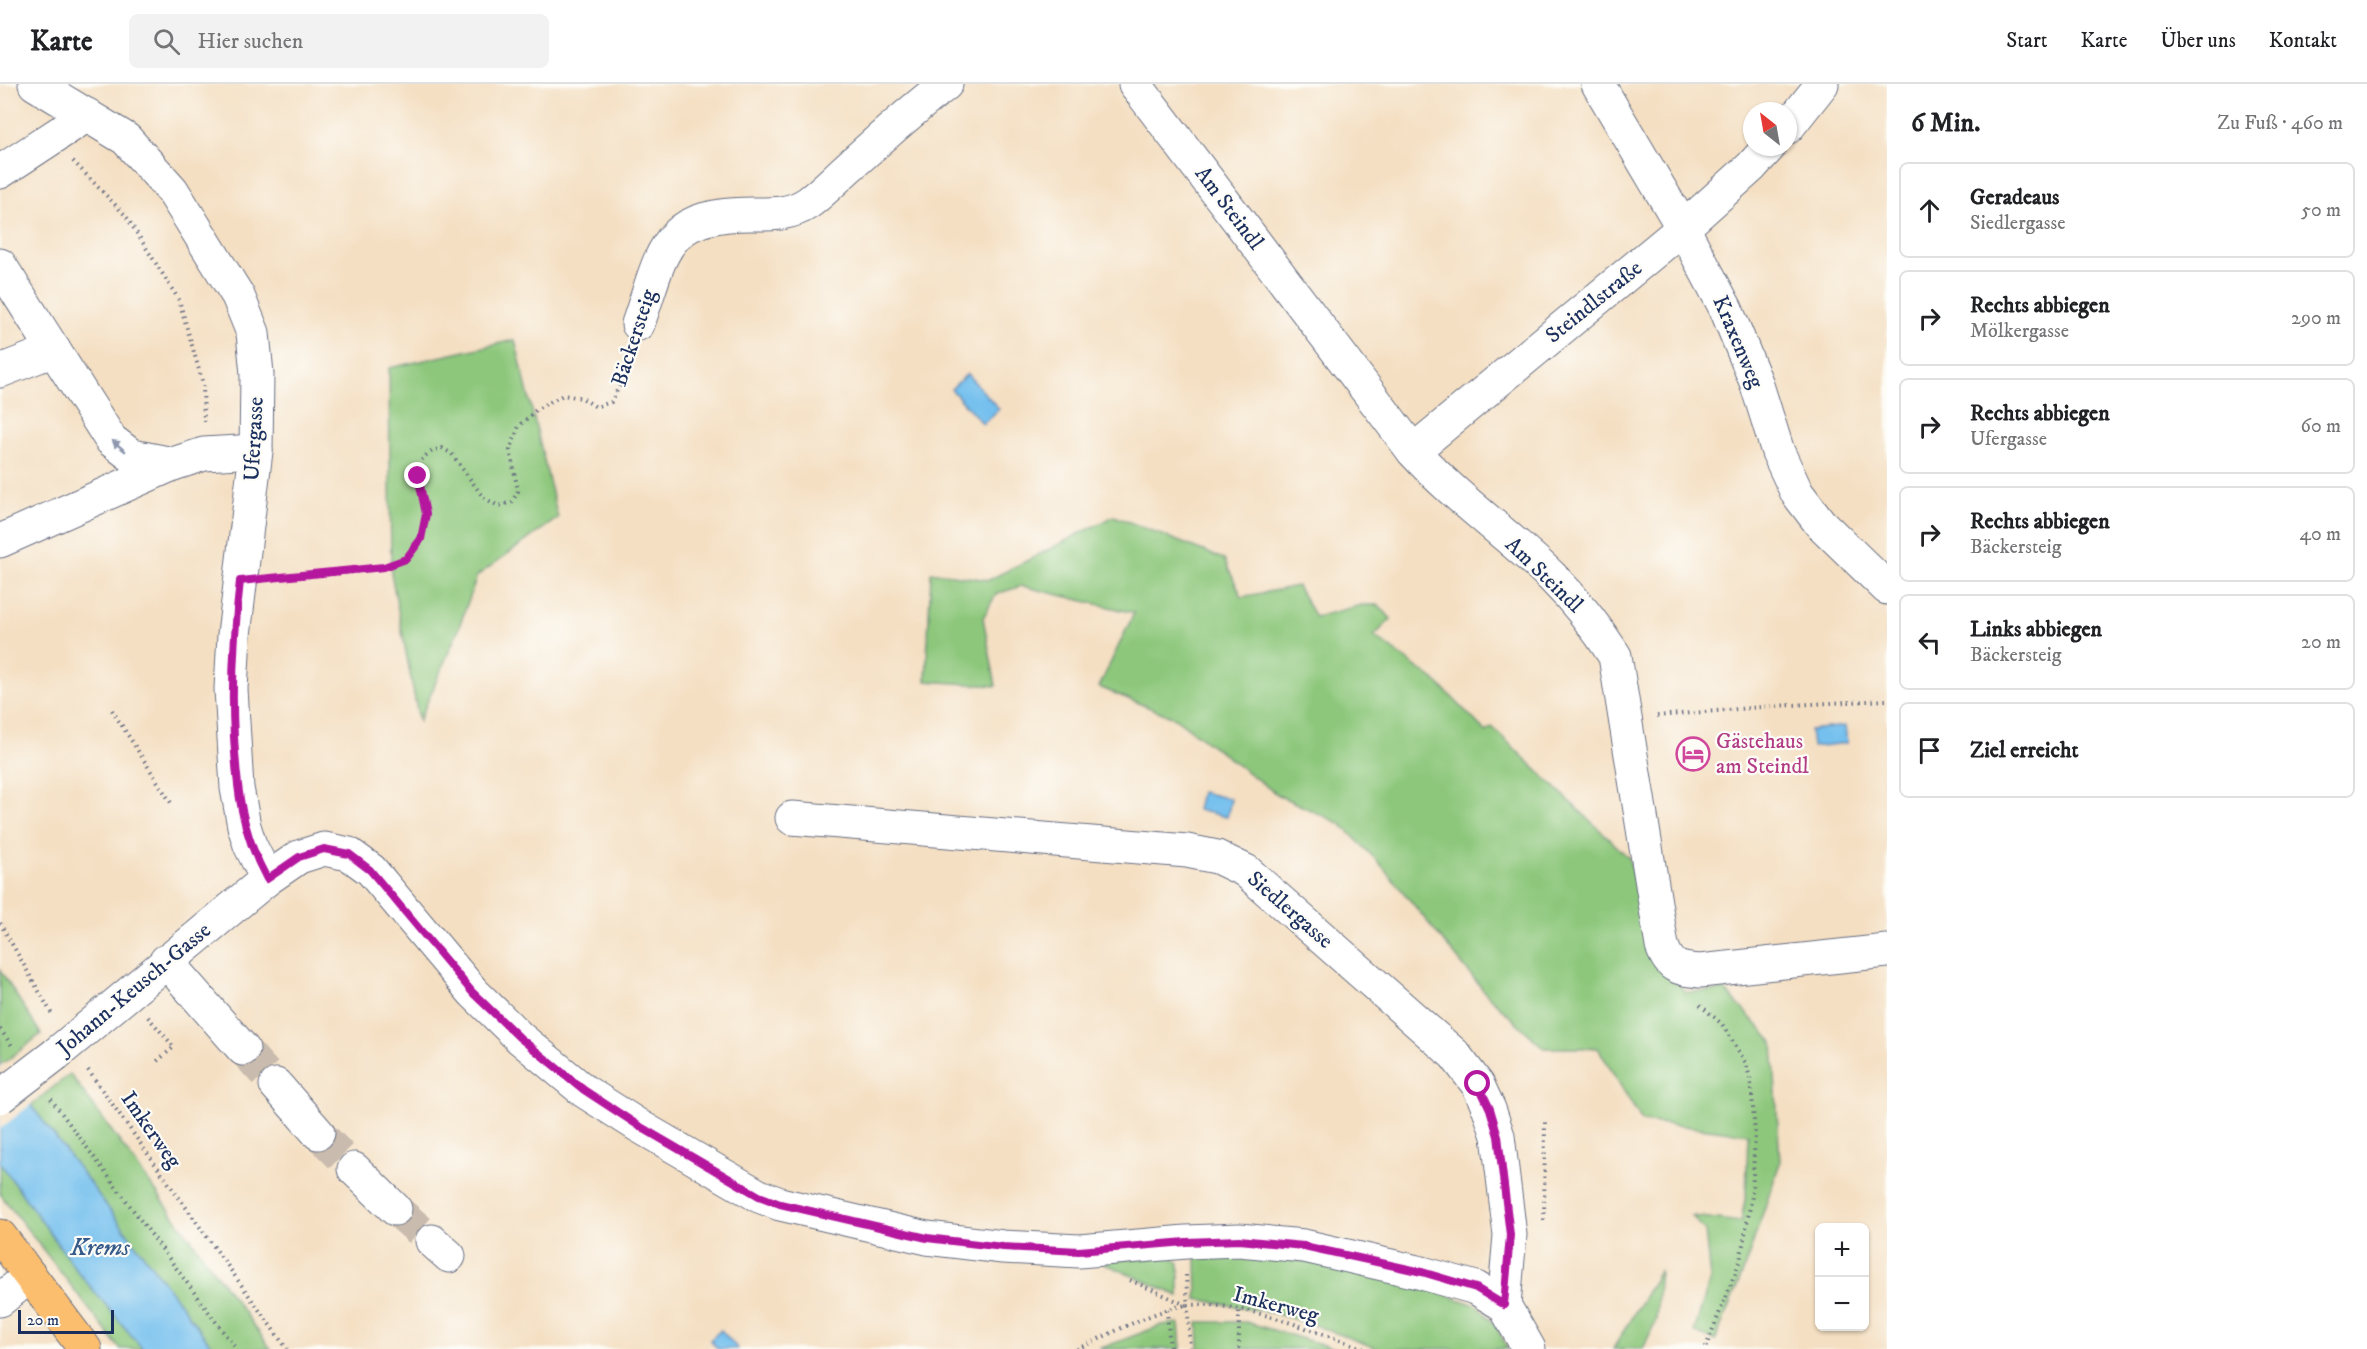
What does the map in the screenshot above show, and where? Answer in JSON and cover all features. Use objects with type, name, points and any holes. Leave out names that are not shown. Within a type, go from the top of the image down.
[{"type":"main road","points":[[0,1236],[85,1349]]},
{"type":"street","name":"Ufergasse","points":[[35,84],[126,139],[172,190],[238,296],[253,333],[258,374],[256,450],[234,635],[231,689],[237,788],[244,826],[250,845],[267,879]]},
{"type":"street","name":"Bäckersteig","points":[[638,324],[658,260],[673,236],[694,222],[727,214],[782,214],[807,204],[907,114],[946,84]]},
{"type":"street","name":"Am Steindl","points":[[1135,84],[1413,451],[1436,476],[1552,577],[1595,626],[1615,656],[1662,946],[1667,960],[1679,969],[1700,971],[1887,951]]},
{"type":"street","name":"Kraxenweg","points":[[1598,84],[1683,228],[1726,309],[1756,382],[1778,452],[1797,493],[1820,523],[1886,583]]},
{"type":"street","points":[[1797,116],[1822,84]]},
{"type":"street","points":[[0,172],[87,115]]},
{"type":"street","name":"Steindlstraße","points":[[1413,451],[1683,228],[1761,156]]},
{"type":"street","points":[[0,265],[111,440],[132,456],[173,464]]},
{"type":"street","points":[[0,371],[54,350]]},
{"type":"street","points":[[0,541],[173,464],[204,454],[256,450]]},
{"type":"street","name":"Siedlergasse","points":[[792,818],[1187,851],[1217,857],[1246,871],[1454,1054],[1478,1084],[1490,1109],[1498,1136],[1510,1235],[1504,1305]]},
{"type":"street","name":"Johann-Keusch-Gasse","points":[[0,1097],[267,879],[299,857],[324,849],[349,854],[370,870],[473,993],[520,1038],[584,1090],[639,1126],[759,1196],[780,1204],[927,1238],[1003,1247],[1079,1251],[1239,1240],[1304,1246],[1422,1272],[1476,1288],[1504,1305]]},
{"type":"street","points":[[166,961],[243,1049]]},
{"type":"street","points":[[276,1085],[318,1133]]},
{"type":"street","points":[[354,1169],[395,1209]]},
{"type":"street","points":[[0,1300],[30,1276]]},
{"type":"street","points":[[1504,1305],[1529,1349]]},
{"type":"path","points":[[51,139],[126,216],[178,300],[203,384],[204,454]]},
{"type":"path","name":"Bäckersteig","points":[[240,581],[384,567],[406,559],[421,539],[426,514],[418,476],[420,461],[430,451],[442,448],[452,453],[483,497],[498,506],[512,502],[518,491],[510,450],[519,426],[537,409],[563,395],[582,399],[596,407],[611,402],[620,385],[638,324]]},
{"type":"path","points":[[1626,719],[1774,705],[1887,700]]},
{"type":"path","points":[[112,710],[173,806]]},
{"type":"path","name":"Imkerweg","points":[[0,922],[62,1048],[286,1349]]},
{"type":"path","points":[[1694,1001],[1708,1010],[1722,1024],[1746,1063],[1751,1082],[1755,1134],[1752,1196],[1740,1261],[1705,1349]]},
{"type":"path","points":[[147,1015],[174,1047],[156,1062]]},
{"type":"path","points":[[0,1029],[15,1051]]},
{"type":"path","points":[[48,1096],[236,1349]]},
{"type":"path","points":[[1187,1305],[1190,1349]]},
{"type":"path","name":"Imkerweg","points":[[1077,1349],[1167,1310],[1187,1305],[1239,1308],[1365,1349]]},
{"type":"path","points":[[1239,1308],[1239,1349]]},
{"type":"path","points":[[1167,1310],[1170,1349]]},
{"type":"green space","points":[[515,340],[558,518],[477,576],[457,633],[419,721],[391,573],[389,368]]},
{"type":"green space","points":[[1114,516],[1224,559],[1242,597],[1297,586],[1315,617],[1362,605],[1379,605],[1391,619],[1374,636],[1438,683],[1486,732],[1492,727],[1629,858],[1650,947],[1658,964],[1686,992],[1725,990],[1773,1042],[1780,1163],[1744,1269],[1715,1341],[1694,1332],[1710,1279],[1705,1231],[1692,1216],[1741,1222],[1746,1194],[1748,1134],[1642,1121],[1598,1048],[1544,1048],[1488,996],[1382,866],[1341,824],[1278,795],[1175,718],[1099,687],[1134,613],[1022,586],[996,594],[983,618],[996,686],[926,681],[931,572],[989,580]]},
{"type":"green space","points":[[0,970],[41,1034],[1,1065],[0,1064]]},
{"type":"green space","points":[[70,1074],[271,1349],[214,1349],[31,1105]]},
{"type":"green space","points":[[0,1163],[78,1272],[143,1349],[120,1349],[0,1194]]},
{"type":"green space","points":[[1204,1252],[1370,1267],[1478,1306],[1496,1326],[1508,1349],[1379,1349],[1314,1325],[1273,1313],[1197,1299],[1196,1259]]},
{"type":"green space","points":[[1171,1256],[1179,1263],[1179,1296],[1099,1261]]},
{"type":"green space","points":[[1660,1270],[1656,1320],[1643,1349],[1613,1349]]},
{"type":"green space","points":[[1198,1322],[1246,1322],[1337,1349],[1199,1349]]},
{"type":"green space","points":[[1179,1323],[1181,1349],[1099,1349],[1162,1325]]},
{"type":"water","points":[[967,374],[999,409],[983,424],[951,389]]},
{"type":"water","points":[[1845,726],[1847,743],[1812,747],[1810,730]]},
{"type":"water","points":[[1201,792],[1231,799],[1227,817],[1197,810]]},
{"type":"water","name":"Krems","points":[[0,1064],[214,1349],[143,1349],[78,1272],[0,1163]]},
{"type":"water","points":[[721,1330],[738,1349],[718,1349],[710,1340]]},
{"type":"pier","points":[[3,1063],[33,1103],[0,1129],[0,1066]]},
{"type":"tunnel","points":[[243,1049],[276,1085]]},
{"type":"tunnel","points":[[318,1133],[354,1169]]},
{"type":"tunnel","points":[[395,1209],[432,1241]]},
{"type":"place","name":"Gästehaus am Steindl","points":[[1693,754]]},
{"type":"route","points":[[418,476],[426,514],[421,539],[406,559],[384,567],[240,581],[231,689],[237,788],[244,826],[257,861],[267,879],[299,857],[324,849],[349,854],[370,870],[473,993],[520,1038],[584,1090],[639,1126],[759,1196],[780,1204],[927,1238],[1003,1247],[1079,1251],[1239,1240],[1304,1246],[1422,1272],[1476,1288],[1504,1305],[1510,1235],[1498,1136],[1490,1109],[1478,1084]]}]
